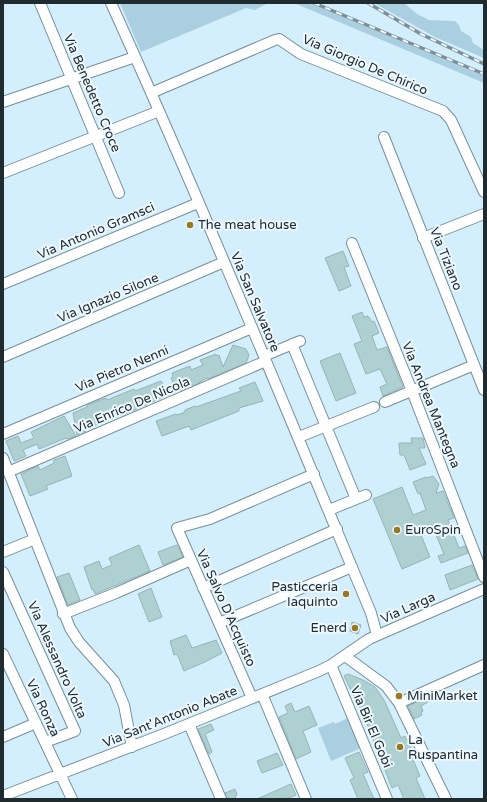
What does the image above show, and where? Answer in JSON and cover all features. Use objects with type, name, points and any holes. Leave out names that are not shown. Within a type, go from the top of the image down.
[{"type":"street","name":"Via Benedetto Croce","points":[[40,3],[119,193]]},
{"type":"street","name":"Via San Salvatore","points":[[111,3],[151,92],[299,437],[371,613],[382,633]]},
{"type":"street","name":"Via Giorgio De Chirico","points":[[151,92],[279,39],[301,54],[443,111],[451,120],[484,192]]},
{"type":"street","points":[[3,102],[135,57]]},
{"type":"street","points":[[3,173],[159,111]]},
{"type":"street","name":"Via Tiziano","points":[[384,137],[484,390]]},
{"type":"street","name":"Via Antonio Gramsci","points":[[3,284],[198,203]]},
{"type":"street","points":[[423,238],[484,214]]},
{"type":"street","name":"Via Andrea Mantegna","points":[[352,243],[412,391],[484,576]]},
{"type":"street","name":"Via Ignazio Silone","points":[[3,357],[224,262]]},
{"type":"street","name":"Via Pietro Nenni","points":[[3,434],[252,328]]},
{"type":"street","name":"Via Enrico De Nicola","points":[[8,472],[265,358],[296,342],[326,426]]},
{"type":"street","points":[[385,402],[474,365]]},
{"type":"street","points":[[299,437],[374,407]]},
{"type":"street","points":[[326,426],[356,499]]},
{"type":"street","points":[[3,458],[63,614],[79,642],[114,681],[124,705],[132,746]]},
{"type":"street","name":"Via Salvo D'Acquisto","points":[[252,698],[177,528],[210,519],[314,474]]},
{"type":"street","points":[[329,510],[366,495]]},
{"type":"street","points":[[203,588],[337,529]]},
{"type":"street","points":[[3,552],[35,539]]},
{"type":"street","points":[[63,614],[116,593],[191,560]]},
{"type":"street","points":[[219,623],[352,567]]},
{"type":"street","name":"Via Alessandro Volta","points":[[3,572],[74,731],[45,742]]},
{"type":"street","name":"Via Larga","points":[[345,656],[369,639],[484,589]]},
{"type":"street","name":"Via Ronza","points":[[3,654],[72,799]]},
{"type":"street","points":[[345,656],[386,686],[399,703],[446,799]]},
{"type":"street","name":"Via Sant'Antonio Abate","points":[[3,796],[189,724],[319,671],[345,656]]},
{"type":"street","name":"Via Bir El Gobi","points":[[331,665],[387,799]]},
{"type":"street","points":[[399,703],[484,665]]},
{"type":"street","points":[[262,694],[306,799]]},
{"type":"street","points":[[3,737],[36,723]]},
{"type":"street","points":[[189,724],[221,799]]},
{"type":"shaded area","points":[[120,3],[268,3],[255,10],[246,8],[141,52]]},
{"type":"shaded area","points":[[294,3],[310,3],[484,76],[484,83]]},
{"type":"shaded area","points":[[374,3],[404,3],[417,14],[429,20],[455,21],[459,25],[461,31],[471,37],[473,43],[484,50],[484,58],[435,37]]},
{"type":"shaded area","points":[[348,718],[361,748],[331,761],[318,728],[334,722],[335,724]]},
{"type":"building","points":[[343,251],[349,266],[344,267],[351,286],[339,291],[325,258]]},
{"type":"building","points":[[362,312],[364,317],[368,316],[372,322],[374,321],[379,333],[372,336],[377,350],[387,347],[403,387],[383,396],[380,387],[387,384],[380,369],[366,374],[354,344],[362,341],[352,316]]},
{"type":"building","points":[[233,345],[246,349],[249,355],[246,363],[208,379],[207,378],[197,384],[177,392],[171,378],[173,377],[172,373],[190,366],[191,370],[203,365],[200,360],[216,354],[217,356],[219,355],[223,367]]},
{"type":"building","points":[[340,353],[356,393],[336,401],[320,361]]},
{"type":"building","points":[[161,381],[168,395],[123,415],[86,429],[86,431],[77,435],[73,413],[87,407],[87,405],[106,398],[107,400],[134,389],[135,391]]},
{"type":"building","points":[[255,382],[263,401],[239,408],[239,411],[191,430],[189,426],[162,436],[156,421],[176,414],[177,415],[195,406],[196,407],[241,391],[239,388]]},
{"type":"building","points":[[64,416],[76,436],[66,438],[39,449],[37,444],[23,450],[26,456],[14,461],[6,441],[18,436],[21,443],[34,438],[31,432]]},
{"type":"building","points":[[411,438],[423,438],[425,448],[419,448],[426,464],[410,470],[404,455],[400,455],[399,443],[412,443]]},
{"type":"building","points":[[65,456],[72,476],[46,486],[48,489],[30,496],[21,474],[38,466],[40,470],[54,463],[54,460]]},
{"type":"building","points":[[433,476],[439,484],[436,493],[443,491],[454,518],[448,520],[459,548],[465,546],[468,553],[441,563],[438,556],[444,554],[432,525],[419,530],[430,557],[402,569],[373,499],[402,487],[413,515],[426,510],[420,493],[418,494],[413,482]]},
{"type":"building","points":[[139,545],[150,571],[95,594],[93,589],[92,590],[84,567],[99,561],[102,569],[112,565],[109,558]]},
{"type":"building","points":[[177,545],[183,557],[163,565],[158,552]]},
{"type":"building","points":[[472,565],[478,579],[450,590],[445,575]]},
{"type":"building","points":[[69,573],[80,600],[68,605],[57,577]]},
{"type":"building","points":[[151,588],[162,617],[149,622],[138,594]]},
{"type":"building","name":"Enerd","points":[[352,622],[361,625],[358,634],[350,631]]},
{"type":"building","points":[[186,635],[192,648],[216,640],[222,653],[184,671],[177,654],[174,655],[170,641]]},
{"type":"building","points":[[348,674],[375,687],[384,700],[401,738],[405,736],[411,749],[409,750],[420,776],[416,778],[425,799],[404,799],[398,785],[392,788],[364,716],[344,676]]},
{"type":"building","points":[[430,696],[431,700],[421,706],[423,711],[421,712],[422,715],[414,719],[408,706]]},
{"type":"building","points":[[291,703],[295,712],[309,706],[317,725],[303,731],[311,752],[296,759],[279,717],[288,713],[285,706]]},
{"type":"building","points":[[211,724],[214,730],[205,734],[212,752],[209,754],[198,729]]},
{"type":"building","points":[[359,752],[368,772],[363,774],[374,799],[358,799],[350,780],[354,778],[345,758]]},
{"type":"building","points":[[277,753],[283,765],[262,773],[257,761]]},
{"type":"building","points":[[291,784],[296,795],[286,799],[257,799]]},
{"type":"building","points":[[235,789],[237,795],[235,796],[236,799],[227,799],[225,793]]},
{"type":"railway","points":[[314,3],[484,74]]},
{"type":"railway","points":[[368,3],[421,34],[484,64]]},
{"type":"place","name":"The meat house","points":[[190,225]]},
{"type":"place","name":"EuroSpin","points":[[397,530]]},
{"type":"place","name":"Pasticceria Iaquinto","points":[[346,594]]},
{"type":"place","name":"Enerd","points":[[355,628]]},
{"type":"place","name":"MiniMarket","points":[[399,696]]},
{"type":"place","name":"La Ruspantina","points":[[400,747]]}]
